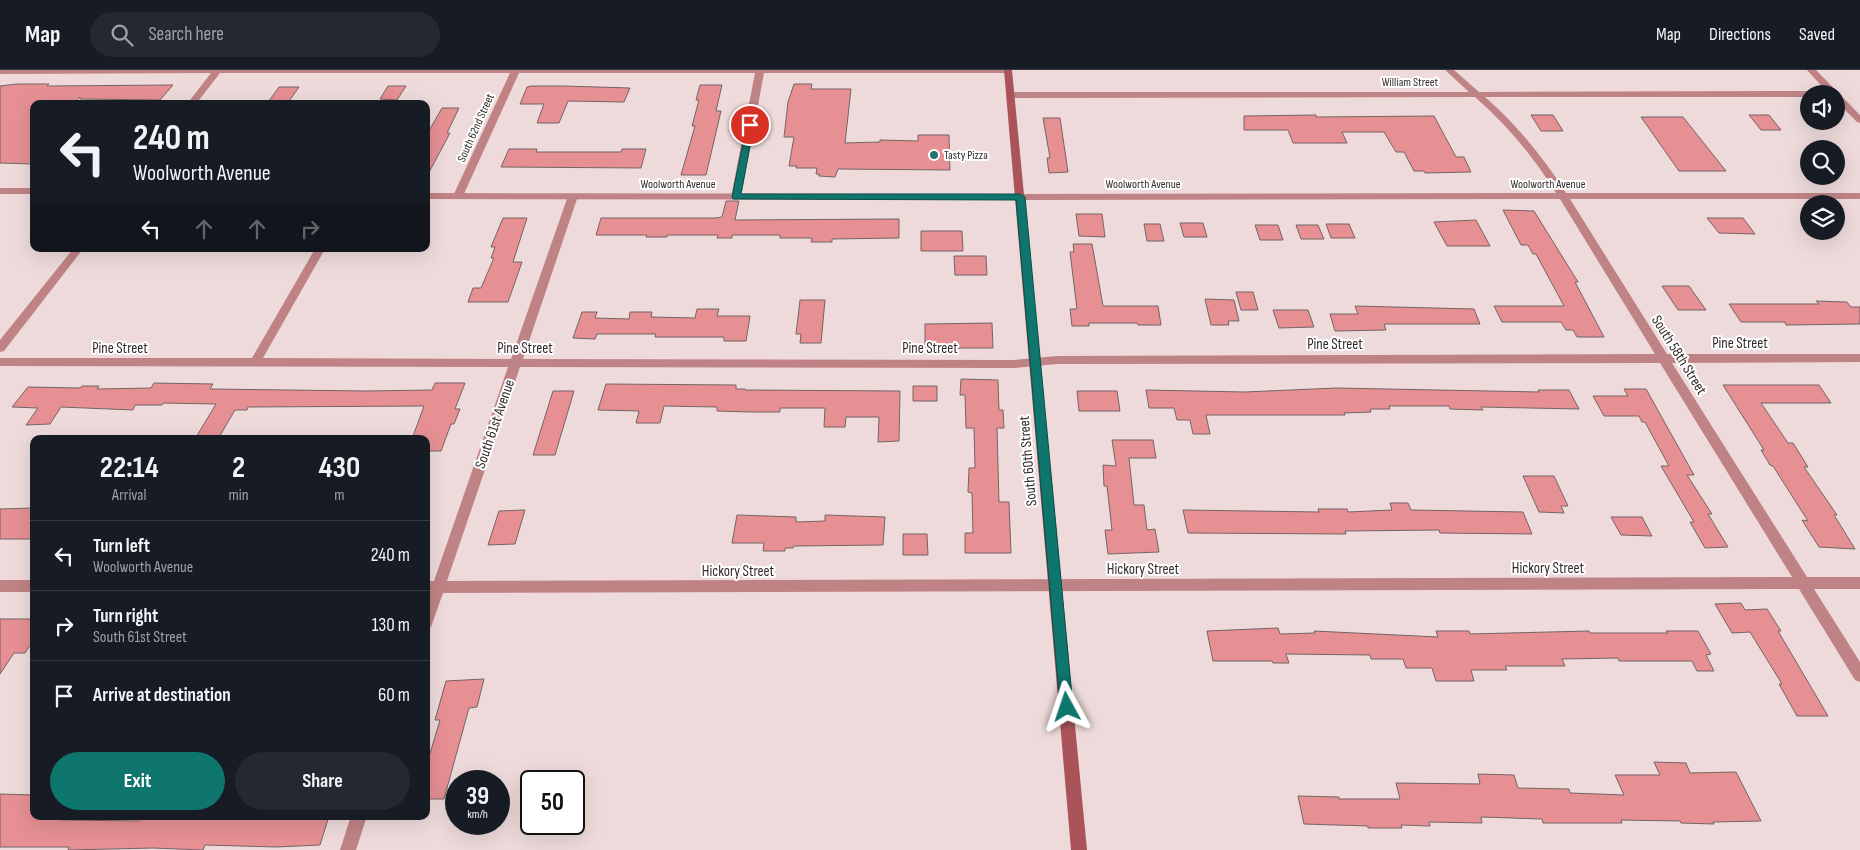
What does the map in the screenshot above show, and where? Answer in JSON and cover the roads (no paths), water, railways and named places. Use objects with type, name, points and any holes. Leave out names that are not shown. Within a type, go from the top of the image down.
[{"type":"main road","name":"South 60th Street","points":[[1008,70],[1080,850]]},
{"type":"street","points":[[194,100],[218,70]]},
{"type":"street","points":[[0,71],[1008,70]]},
{"type":"street","name":"South 58th Street","points":[[1449,70],[1479,95],[1527,144],[1547,170],[1860,674]]},
{"type":"street","points":[[1811,70],[1825,85]]},
{"type":"street","name":"South 62nd Street","points":[[458,196],[515,71]]},
{"type":"street","points":[[736,197],[759,71]]},
{"type":"street","name":"William Street","points":[[1010,95],[1800,94]]},
{"type":"street","points":[[1845,105],[1860,120]]},
{"type":"street","points":[[0,190],[30,191]]},
{"type":"street","name":"Woolworth Avenue","points":[[430,196],[1860,196]]},
{"type":"street","name":"South 61st Avenue","points":[[432,587],[516,363],[573,196]]},
{"type":"street","points":[[0,348],[76,252]]},
{"type":"street","points":[[255,363],[318,252]]},
{"type":"street","name":"Pine Street","points":[[0,362],[1014,364],[1077,360],[1860,358]]},
{"type":"street","name":"Hickory Street","points":[[432,587],[1860,582]]},
{"type":"street","points":[[0,586],[30,586]]},
{"type":"street","points":[[348,850],[358,820]]},
{"type":"place","name":"Tasty Pizza","points":[[934,155]]}]
